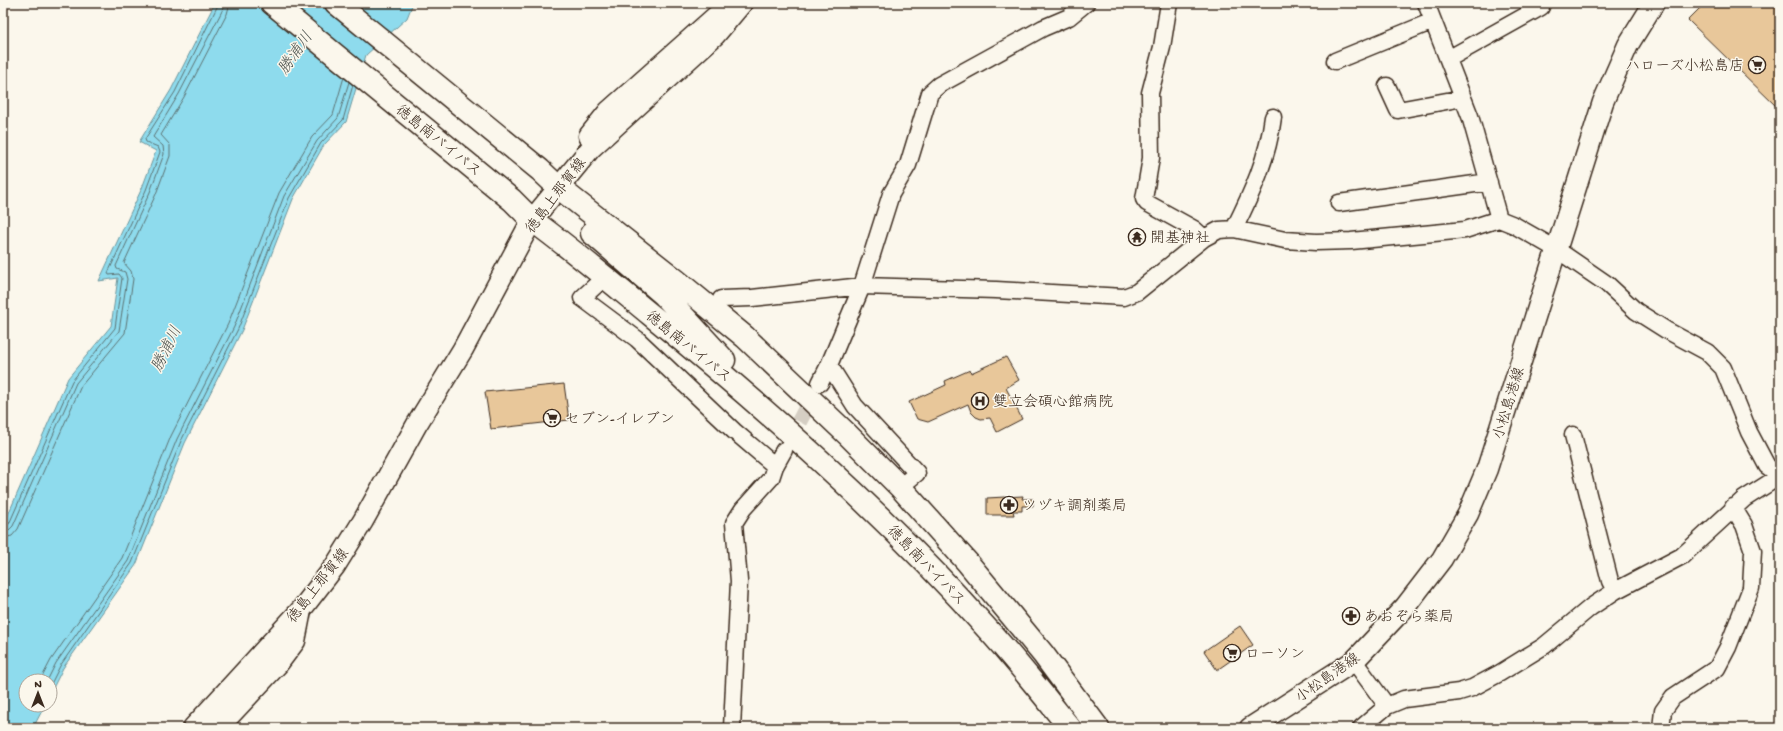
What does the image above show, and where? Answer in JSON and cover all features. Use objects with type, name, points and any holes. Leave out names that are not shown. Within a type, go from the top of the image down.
[{"type":"highway","name":"徳島南バイパス","points":[[272,3],[760,406],[873,510],[941,578],[1018,664],[1070,728]]},
{"type":"highway","name":"徳島南バイパス","points":[[336,3],[548,184],[677,281],[745,337],[847,434],[900,488],[968,562],[1043,654],[1098,728]]},
{"type":"highway","points":[[548,184],[625,260],[664,295],[726,362],[760,406]]},
{"type":"main road","name":"徳島上那賀線","points":[[193,728],[301,610],[335,566],[363,521],[417,424],[453,346],[523,211],[609,112],[731,3]]},
{"type":"main road","name":"徳島上那賀線","points":[[548,184],[591,148],[715,35],[742,3]]},
{"type":"main road","name":"小松島港線","points":[[1250,728],[1354,661],[1405,607],[1437,565],[1468,514],[1487,469],[1603,102],[1628,45],[1654,3]]},
{"type":"main road","points":[[218,728],[277,665],[295,641],[301,610]]},
{"type":"street","points":[[820,383],[862,286],[891,194],[908,165],[930,93],[939,85],[1043,28],[1069,17],[1086,3]]},
{"type":"street","points":[[1169,3],[1162,47],[1150,93],[1151,158],[1144,199],[1147,203],[1194,229],[1204,238]]},
{"type":"street","points":[[1426,3],[1470,116],[1490,182],[1498,219]]},
{"type":"street","points":[[1448,59],[1541,7]]},
{"type":"street","points":[[1335,61],[1434,21]]},
{"type":"street","points":[[1387,86],[1398,110],[1463,98]]},
{"type":"street","points":[[1234,229],[1252,193],[1264,161],[1271,136],[1273,117]]},
{"type":"street","points":[[1339,203],[1490,182]]},
{"type":"street","points":[[721,299],[752,298],[862,286],[996,290],[1124,298],[1138,292],[1204,238],[1219,230],[1234,229],[1285,240],[1316,242],[1351,241],[1464,230],[1498,219],[1514,225],[1556,249],[1607,284],[1636,311],[1666,330],[1707,352],[1723,368],[1750,432],[1767,466],[1780,476],[1749,495],[1733,507],[1682,556],[1615,591],[1592,607],[1544,646],[1472,688],[1459,692],[1404,699],[1387,706],[1361,728]]},
{"type":"street","points":[[605,277],[582,298],[637,340],[734,431],[775,466]]},
{"type":"street","points":[[829,365],[855,406],[917,473],[900,488]]},
{"type":"street","points":[[1573,435],[1610,581],[1615,591]]},
{"type":"street","points":[[732,728],[740,581],[734,523],[743,509],[771,478],[775,466],[784,450]]},
{"type":"street","points":[[1661,728],[1663,711],[1673,697],[1717,668],[1728,647],[1751,588],[1753,551],[1744,526],[1733,507]]},
{"type":"street","points":[[1354,661],[1387,706]]},
{"type":"water","name":"勝浦川","points":[[215,3],[413,3],[407,18],[366,55],[346,122],[324,145],[293,199],[242,330],[185,443],[136,565],[63,668],[58,678],[58,673],[18,673],[18,713],[41,713],[33,728],[3,728],[3,526],[68,378],[111,326],[118,278],[99,281],[142,188],[156,151],[139,142],[171,90]]},
{"type":"building","name":"ハローズ小松島店","points":[[1705,3],[1780,3],[1780,110],[1688,20]]},
{"type":"building","points":[[1006,357],[1019,380],[1006,388],[1022,419],[997,432],[990,418],[981,419],[976,417],[971,412],[968,404],[928,422],[917,419],[909,402],[946,385],[945,381],[970,370],[971,373]]},
{"type":"building","points":[[564,384],[569,420],[491,429],[485,392]]},
{"type":"building","points":[[1023,496],[1022,499],[1033,499],[1033,506],[1022,506],[1022,511],[1013,511],[1014,515],[987,515],[987,498]]},
{"type":"building","points":[[1240,626],[1253,645],[1217,670],[1204,651]]},
{"type":"tunnel","points":[[788,443],[815,391]]},
{"type":"place","name":"ハローズ小松島店","points":[[1757,65]]},
{"type":"place","name":"開基神社","points":[[1137,237]]},
{"type":"place","name":"雙立会碩心館病院","points":[[980,401]]},
{"type":"place","name":"セブン-イレブン","points":[[552,418]]},
{"type":"place","name":"ツヅキ調剤薬局","points":[[1009,505]]},
{"type":"place","name":"あおぞら薬局","points":[[1351,616]]},
{"type":"place","name":"ローソン","points":[[1232,653]]}]
